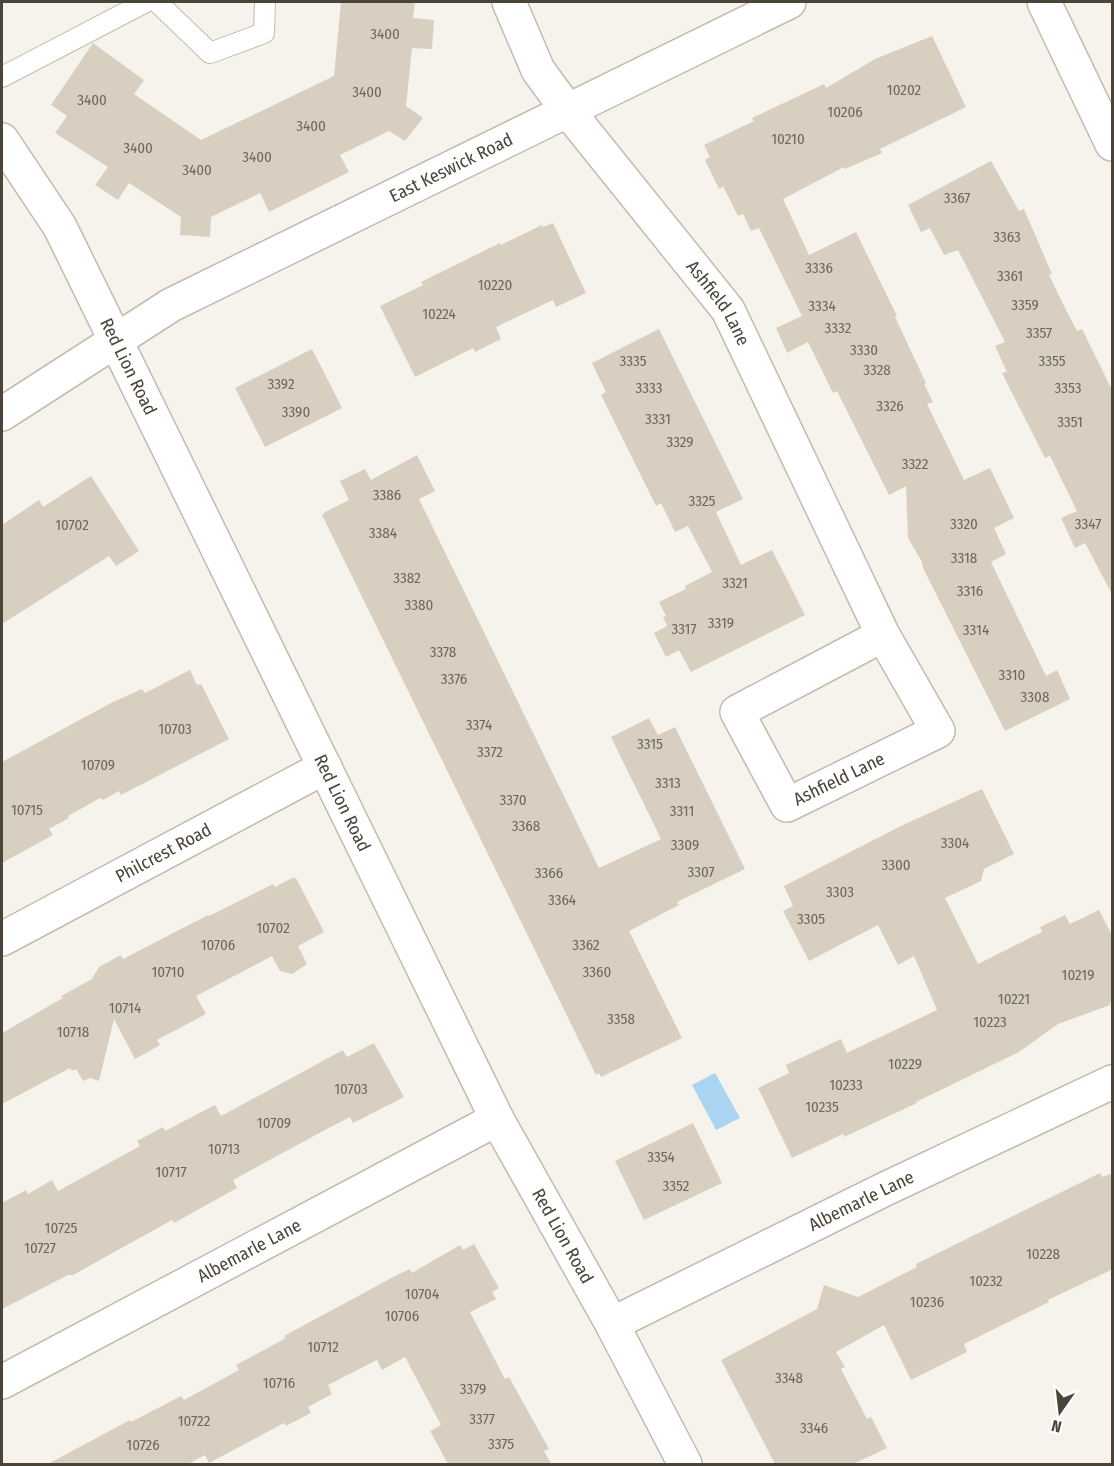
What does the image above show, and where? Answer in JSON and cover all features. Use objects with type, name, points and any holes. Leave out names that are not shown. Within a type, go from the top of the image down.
[{"type":"street","name":"Ashfield Lane","points":[[508,2],[538,70],[568,111],[728,310],[883,635],[938,731],[787,805],[737,712],[883,635]]},
{"type":"street","name":"East Keswick Road","points":[[2,414],[171,305],[789,2]]},
{"type":"street","points":[[1044,2],[1113,144]]},
{"type":"street","name":"Red Lion Road","points":[[2,140],[60,227],[497,1119],[612,1324],[685,1464]]},
{"type":"street","name":"Philcrest Road","points":[[2,939],[325,767]]},
{"type":"street","name":"Albemarle Lane","points":[[612,1324],[885,1189],[1113,1082]]},
{"type":"street","name":"Albemarle Lane","points":[[2,1382],[497,1119]]},
{"type":"lane","points":[[2,77],[147,2]]},
{"type":"lane","points":[[157,2],[210,53],[264,33],[265,2]]},
{"type":"water","points":[[715,1073],[740,1118],[716,1130],[692,1085]]},
{"type":"building","points":[[341,2],[415,2],[413,18],[434,20],[432,49],[412,48],[406,106],[423,118],[405,141],[389,131],[340,155],[349,172],[269,212],[260,193],[211,217],[210,237],[180,235],[181,217],[129,183],[118,200],[95,185],[108,167],[55,133],[67,116],[51,105],[93,43],[144,80],[134,94],[201,140],[334,76]]},
{"type":"building","points":[[932,36],[966,107],[880,149],[882,153],[845,169],[844,167],[783,199],[809,255],[856,232],[897,316],[895,317],[933,402],[927,404],[964,480],[990,468],[1014,518],[994,528],[1006,554],[991,562],[1046,676],[1057,670],[1070,699],[1005,731],[908,538],[906,486],[889,495],[837,391],[833,393],[808,342],[787,353],[776,328],[802,316],[759,228],[751,231],[743,214],[738,216],[723,186],[719,189],[705,160],[710,157],[704,145],[754,121],[752,118],[824,84],[826,88],[875,59]]},
{"type":"building","points":[[991,161],[1019,211],[1024,209],[1052,274],[1049,275],[1063,304],[1077,331],[1082,329],[1113,392],[1113,596],[1085,543],[1075,548],[1061,518],[1077,511],[1050,456],[1045,458],[1002,373],[1007,372],[995,346],[1005,342],[958,250],[944,255],[930,228],[921,232],[908,205]]},
{"type":"building","points":[[553,223],[586,293],[556,307],[553,300],[496,327],[501,339],[475,352],[473,348],[415,377],[380,306],[423,285],[421,282],[500,243],[501,245],[542,225],[543,227]]},
{"type":"building","points":[[659,329],[743,499],[716,512],[741,565],[772,550],[805,615],[691,672],[679,650],[666,657],[654,633],[667,626],[663,617],[666,616],[659,602],[686,589],[685,586],[712,572],[688,526],[675,532],[661,503],[656,506],[601,395],[606,392],[592,363]]},
{"type":"building","points":[[312,349],[342,408],[265,447],[235,388]]},
{"type":"building","points":[[417,455],[435,491],[419,499],[599,868],[661,839],[611,737],[649,718],[658,735],[675,727],[745,869],[677,902],[679,905],[629,931],[682,1038],[601,1077],[599,1073],[596,1075],[322,515],[349,500],[340,481],[365,469],[371,480]]},
{"type":"building","points":[[91,476],[139,551],[116,566],[109,556],[2,624],[2,525],[39,500],[43,507]]},
{"type":"building","points":[[190,670],[197,685],[201,684],[229,739],[121,795],[119,791],[103,800],[100,798],[49,829],[53,835],[2,863],[2,762],[111,703],[142,689],[145,693]]},
{"type":"building","points":[[982,789],[1014,854],[984,869],[981,881],[945,898],[978,964],[1042,932],[1040,927],[1065,915],[1070,924],[1099,910],[1113,937],[1113,1001],[1109,1003],[1110,1005],[1058,1024],[1019,1052],[917,1103],[792,1158],[758,1088],[789,1073],[786,1065],[841,1039],[847,1053],[937,1010],[914,956],[898,965],[878,925],[809,961],[783,911],[793,906],[784,886],[903,825]]},
{"type":"building","points":[[296,878],[324,932],[298,946],[307,964],[292,974],[280,971],[272,956],[196,996],[206,1014],[157,1040],[160,1045],[135,1059],[114,1019],[99,1081],[90,1078],[83,1081],[76,1069],[72,1071],[70,1068],[2,1104],[2,1033],[92,979],[99,967],[121,955],[123,959],[208,915],[273,884],[275,887]]},
{"type":"building","points":[[374,1043],[404,1097],[353,1123],[350,1117],[325,1130],[233,1180],[237,1188],[174,1223],[172,1220],[73,1275],[68,1275],[2,1309],[2,1203],[26,1190],[28,1194],[52,1180],[58,1191],[140,1146],[137,1141],[163,1127],[165,1131],[215,1105],[221,1116],[343,1050],[347,1057]]},
{"type":"building","points":[[693,1123],[722,1183],[644,1220],[615,1161]]},
{"type":"building","points":[[1100,1173],[1102,1177],[1113,1173],[1113,1269],[964,1344],[967,1352],[911,1380],[884,1325],[836,1352],[845,1367],[841,1369],[867,1419],[871,1417],[887,1448],[853,1464],[775,1464],[721,1360],[817,1309],[824,1285],[858,1297],[917,1267],[916,1264]]},
{"type":"building","points":[[474,1244],[499,1288],[492,1292],[496,1299],[470,1312],[505,1379],[509,1377],[549,1449],[544,1451],[551,1464],[448,1464],[430,1431],[441,1425],[405,1357],[382,1370],[377,1360],[328,1385],[332,1394],[308,1407],[311,1413],[286,1426],[284,1423],[209,1463],[205,1455],[188,1464],[48,1464],[130,1420],[131,1422],[181,1396],[184,1400],[239,1370],[236,1365],[286,1338],[284,1336],[397,1275],[410,1269],[412,1273],[460,1245],[463,1250]]}]
